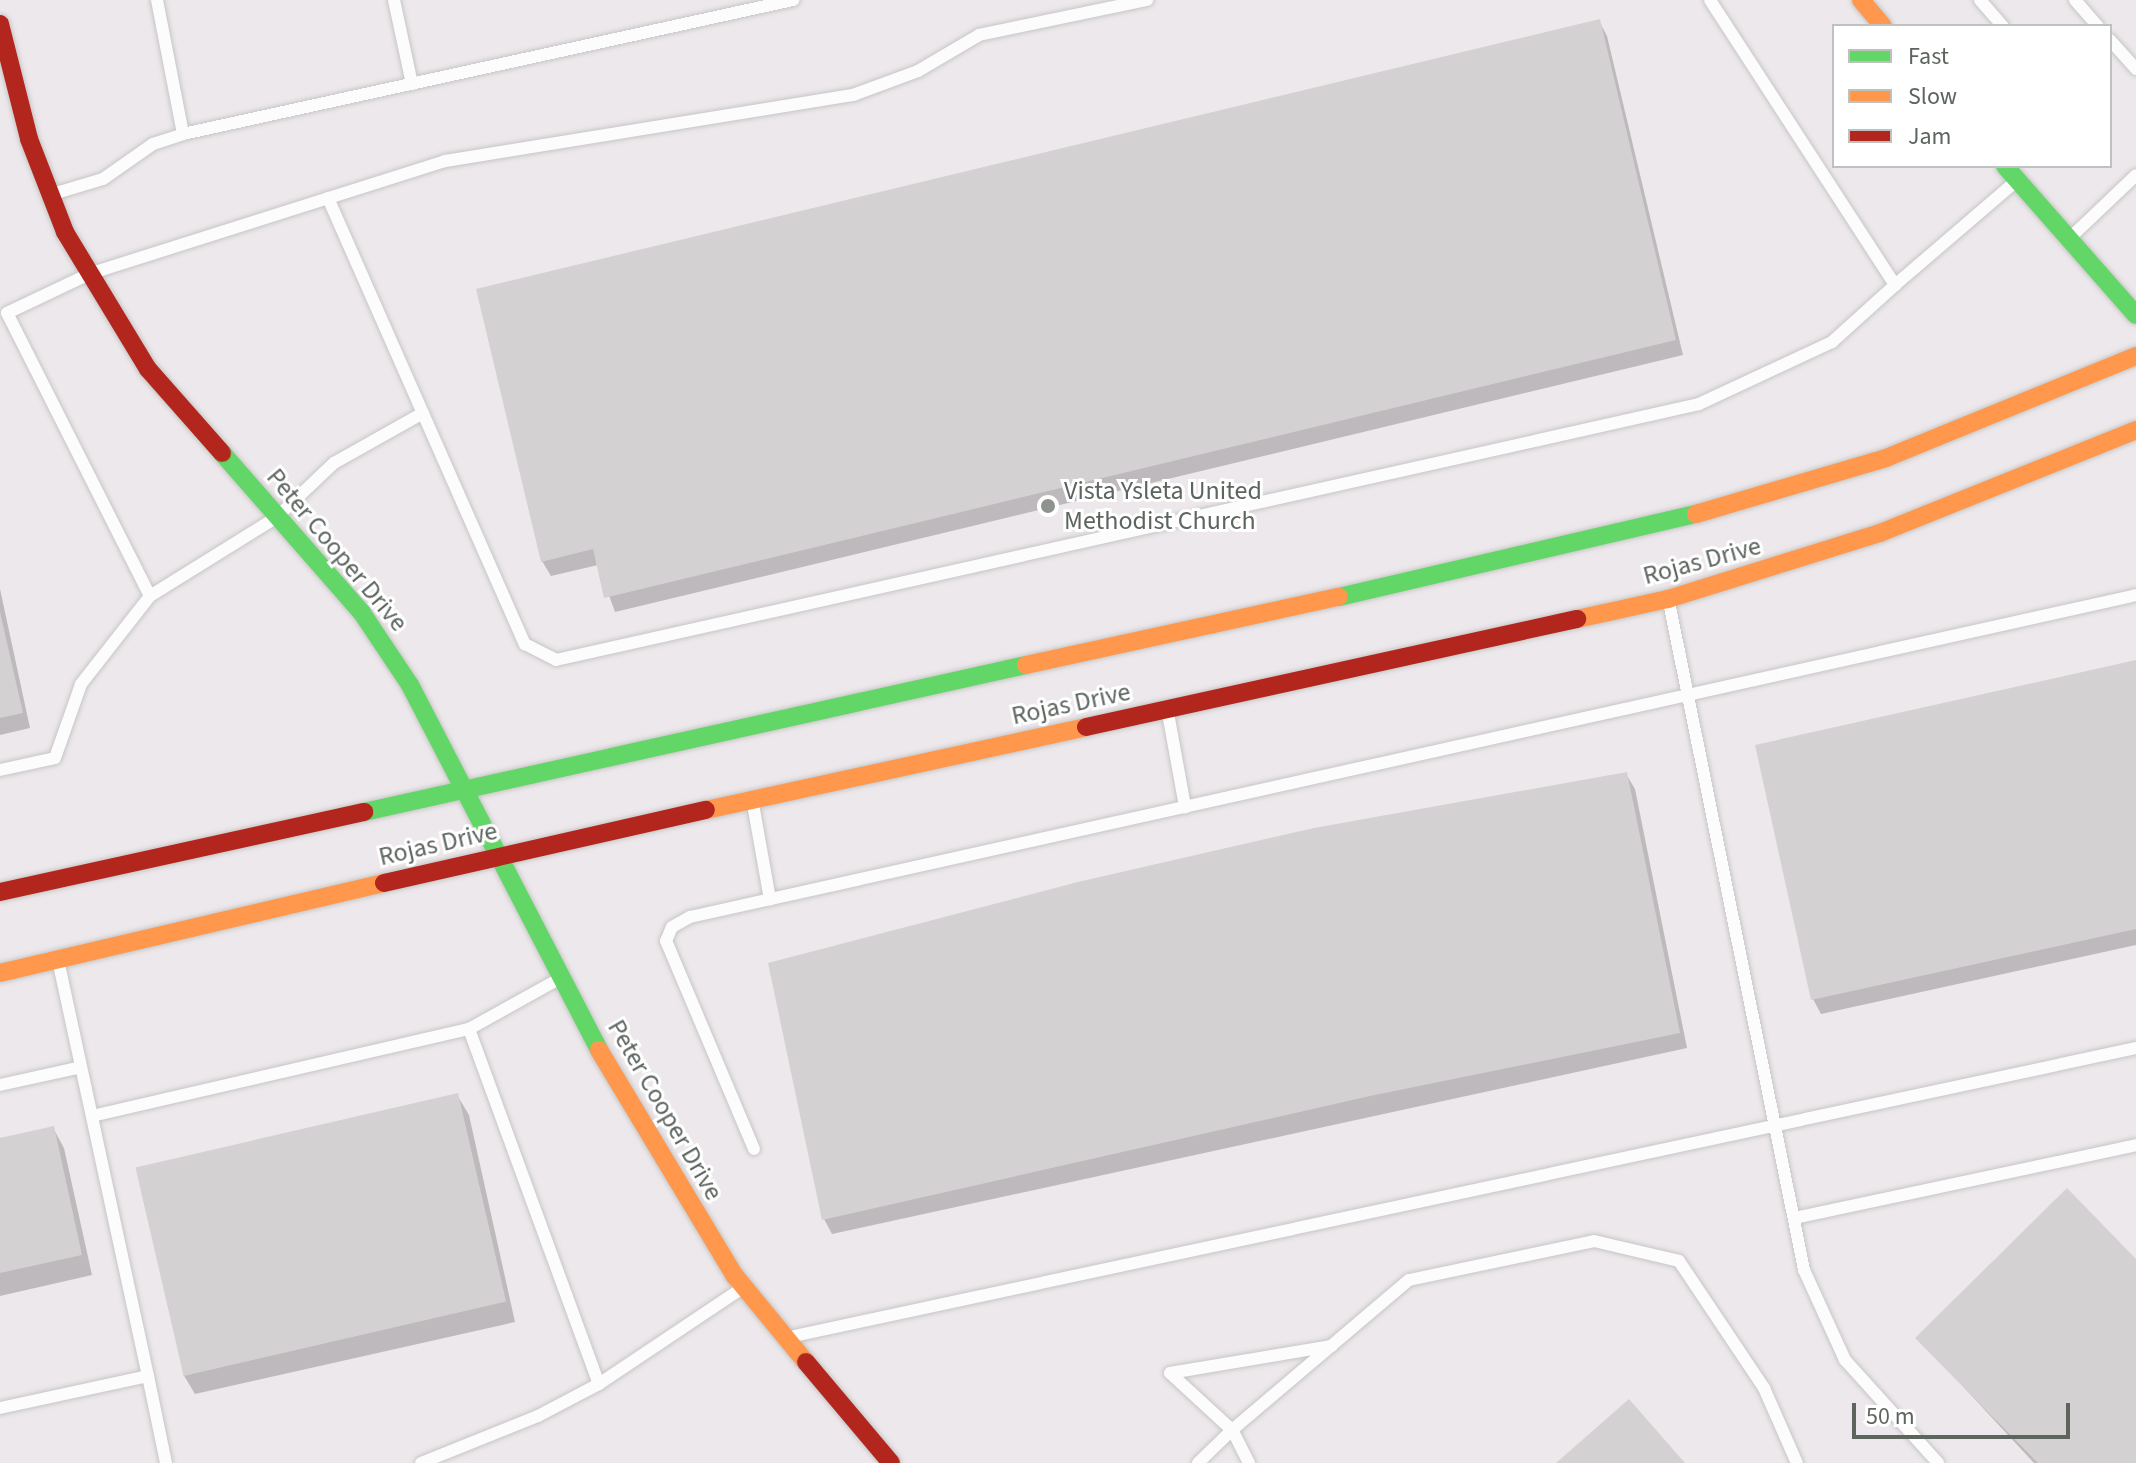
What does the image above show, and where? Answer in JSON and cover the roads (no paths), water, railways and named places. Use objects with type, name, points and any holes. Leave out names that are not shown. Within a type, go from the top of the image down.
[{"type":"main road","points":[[1861,0],[1881,24]]},
{"type":"main road","name":"Peter Cooper Drive","points":[[0,24],[29,139],[51,195],[89,274],[148,369],[362,613],[410,685],[460,789],[502,855],[561,978],[659,1156],[744,1287],[891,1463]]},
{"type":"main road","points":[[2007,168],[2136,315]]},
{"type":"main road","name":"Rojas Drive","points":[[0,892],[1654,527],[1886,458],[2136,356]]},
{"type":"main road","name":"Rojas Drive","points":[[0,973],[502,855],[1668,599],[1880,533],[2136,430]]},
{"type":"lane","points":[[157,0],[183,134]]},
{"type":"lane","points":[[394,0],[412,84]]},
{"type":"lane","points":[[51,195],[103,179],[153,144],[183,134],[764,3],[793,0]]},
{"type":"lane","points":[[150,596],[4,310],[89,274],[445,161],[853,95],[918,71],[979,35],[1147,0]]},
{"type":"lane","points":[[1710,0],[1895,285]]},
{"type":"lane","points":[[1980,0],[2001,24]]},
{"type":"lane","points":[[2075,0],[2096,24]]},
{"type":"lane","points":[[2112,42],[2136,69]]},
{"type":"lane","points":[[2070,238],[2136,175]]},
{"type":"lane","points":[[328,198],[525,644],[556,660],[1699,404],[1832,342],[2018,180]]},
{"type":"lane","points":[[0,770],[55,758],[81,684],[150,596],[277,517],[334,463],[423,413]]},
{"type":"lane","points":[[754,1149],[666,941],[672,927],[690,917],[2136,595]]},
{"type":"lane","points":[[1668,599],[1804,1270],[1845,1360],[1938,1463]]},
{"type":"lane","points":[[1167,710],[1185,807]]},
{"type":"lane","points":[[753,800],[770,899]]},
{"type":"lane","points":[[58,960],[166,1463]]},
{"type":"lane","points":[[92,1116],[469,1029],[561,978]]},
{"type":"lane","points":[[469,1029],[599,1384]]},
{"type":"lane","points":[[785,1338],[1774,1123],[2136,1048]]},
{"type":"lane","points":[[0,1085],[81,1067]]},
{"type":"lane","points":[[1794,1218],[2136,1145]]},
{"type":"lane","points":[[1198,1463],[1232,1430],[1409,1280],[1594,1241],[1679,1261],[1764,1388],[1797,1463]]},
{"type":"lane","points":[[421,1463],[599,1384],[744,1287]]},
{"type":"lane","points":[[1249,1463],[1232,1430],[1170,1373],[1332,1346]]},
{"type":"lane","points":[[0,1408],[148,1376]]},
{"type":"place","name":"Vista Ysleta United Methodist Church","points":[[1048,506]]}]
